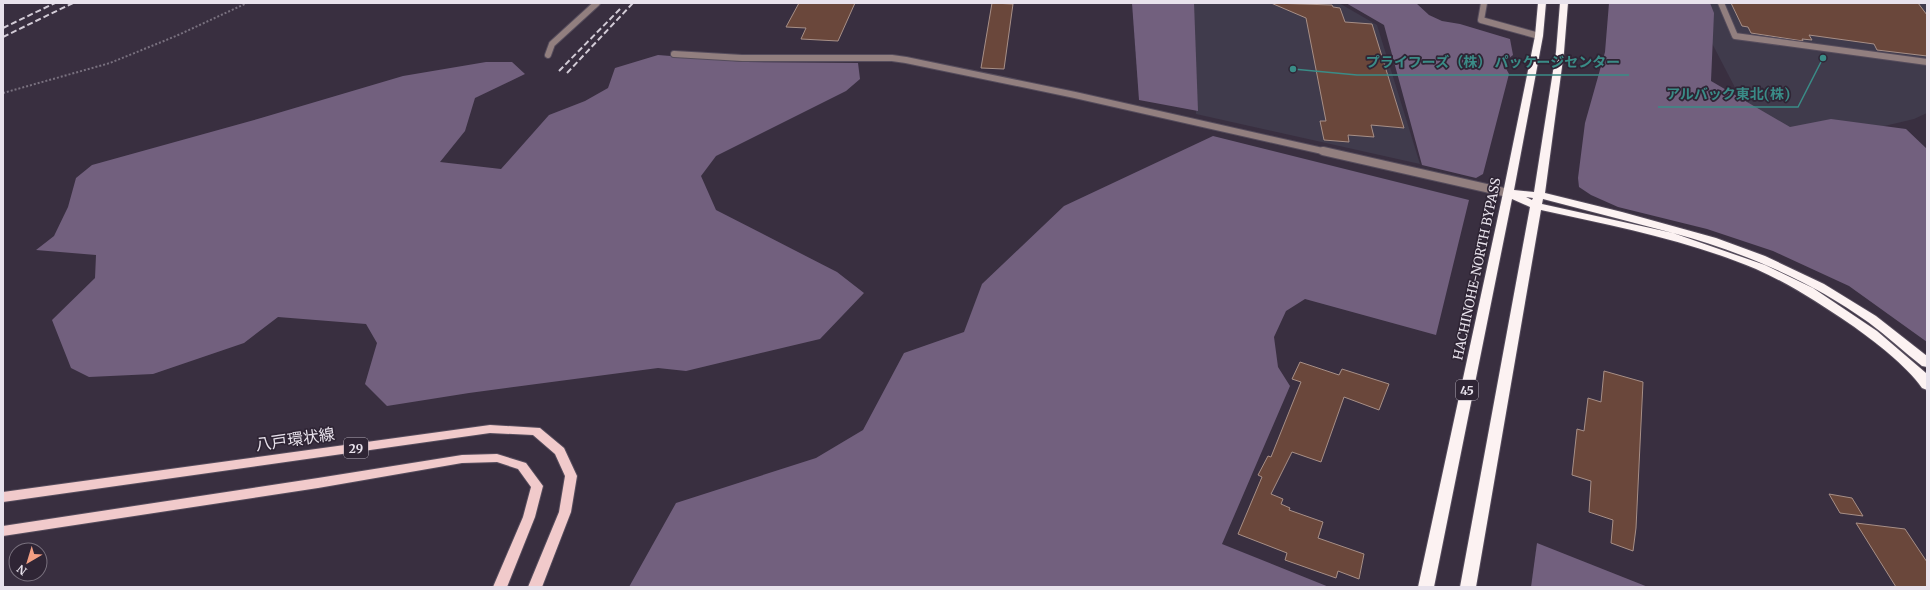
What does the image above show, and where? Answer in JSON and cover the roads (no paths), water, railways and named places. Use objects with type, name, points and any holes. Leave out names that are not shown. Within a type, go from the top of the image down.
[{"type":"highway","name":"HACHINOHE-NORTH BYPASS","points":[[1426,587],[1508,193],[1539,36],[1542,3]]},
{"type":"highway","points":[[1468,587],[1537,200],[1560,52],[1564,3]]},
{"type":"highway","points":[[1508,193],[1669,235],[1716,250],[1760,267],[1809,291],[1873,334],[1921,376],[1927,385]]},
{"type":"highway","points":[[1537,200],[1618,214],[1712,240],[1761,258],[1820,287],[1872,319],[1927,363]]},
{"type":"main road","name":"八戸環状線","points":[[3,497],[490,429],[536,431],[560,451],[571,476],[565,512],[535,587]]},
{"type":"main road","name":"29","points":[[3,531],[318,483],[462,459],[497,458],[522,466],[537,486],[529,517],[500,587]]},
{"type":"street","points":[[548,54],[552,44],[597,3]]},
{"type":"street","points":[[1484,3],[1481,20],[1539,36]]},
{"type":"street","points":[[1721,3],[1735,36],[1927,62]]},
{"type":"street","points":[[674,54],[742,58],[892,58],[906,60],[1075,95],[1508,193]]},
{"type":"railway","points":[[3,28],[55,3]]},
{"type":"railway","points":[[3,37],[73,3]]},
{"type":"railway","points":[[567,73],[633,3]]},
{"type":"railway","points":[[559,71],[622,7]]},
{"type":"place","name":"アルバック東北(株)","points":[[1823,58]]},
{"type":"place","name":"プライフーズ（株） パッケージセンター","points":[[1293,69]]}]
